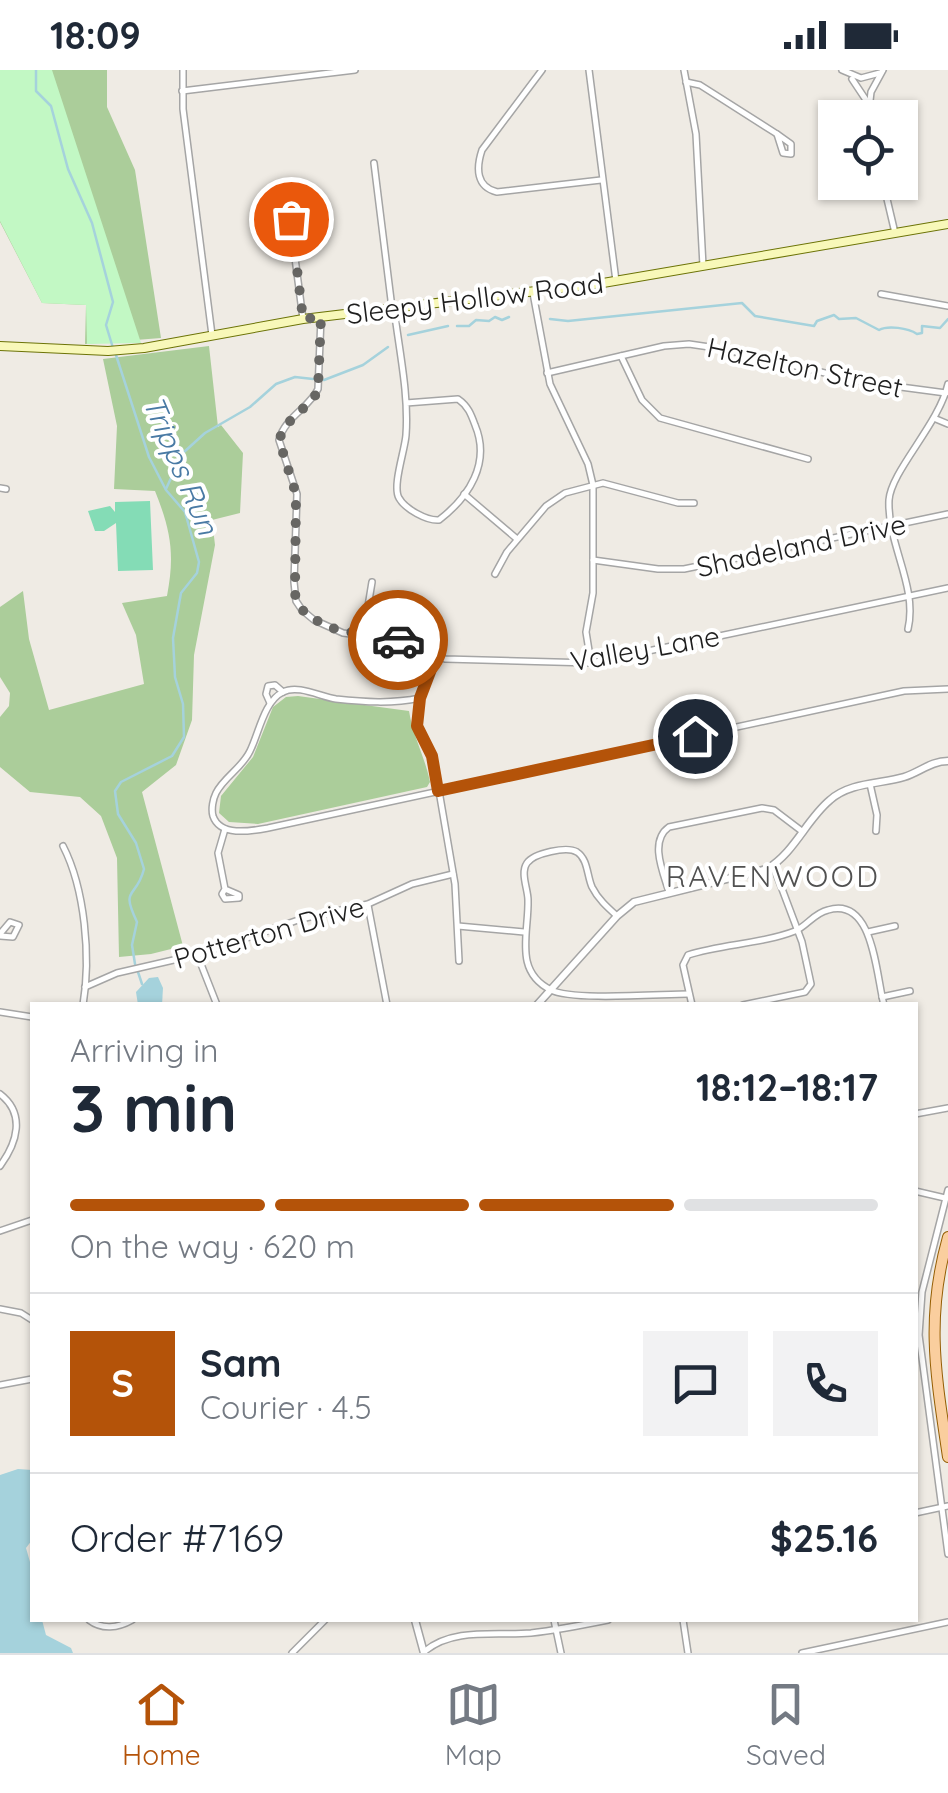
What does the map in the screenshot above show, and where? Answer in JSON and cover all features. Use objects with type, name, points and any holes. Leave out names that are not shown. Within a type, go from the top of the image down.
[{"type":"main road","name":"Sleepy Hollow Road","points":[[0,346],[129,350],[303,319],[616,280],[948,224]]},
{"type":"main road","points":[[948,1237],[932,1326],[948,1457]]},
{"type":"street","points":[[183,70],[182,91],[212,336]]},
{"type":"street","points":[[182,91],[355,70]]},
{"type":"street","points":[[542,70],[482,150],[478,164],[480,182],[497,192],[602,180]]},
{"type":"street","points":[[589,70],[616,280]]},
{"type":"street","points":[[684,70],[696,134],[702,266]]},
{"type":"street","points":[[844,72],[866,78],[883,70]]},
{"type":"street","points":[[870,100],[883,70]]},
{"type":"street","points":[[844,72],[865,100]]},
{"type":"street","points":[[686,82],[700,85],[777,134]]},
{"type":"street","points":[[374,163],[406,404],[405,449],[396,488],[399,498],[435,521],[443,518],[475,478],[482,453],[480,435],[468,408],[454,398],[406,404]]},
{"type":"street","points":[[280,184],[287,197],[303,319]]},
{"type":"street","points":[[887,200],[895,233]]},
{"type":"street","points":[[533,292],[547,374],[588,464],[593,486],[593,593],[586,632],[591,663]]},
{"type":"street","points":[[881,294],[948,306]]},
{"type":"street","name":"Valley Lane","points":[[321,317],[318,389],[314,398],[285,426],[279,440],[296,494],[295,594],[302,610],[314,620],[343,633],[397,640],[456,661],[591,663],[948,588]]},
{"type":"street","name":"Hazelton Street","points":[[547,374],[664,346],[698,344],[838,377],[946,393]]},
{"type":"street","points":[[621,356],[644,403],[660,418],[808,459]]},
{"type":"street","points":[[908,630],[909,596],[889,505],[892,487],[936,419],[948,384]]},
{"type":"street","name":"Hazelton Street","points":[[936,419],[948,424]]},
{"type":"street","points":[[495,574],[517,539],[552,501],[593,486],[608,483],[678,503],[694,503]]},
{"type":"street","points":[[464,494],[517,539]]},
{"type":"street","name":"Shadeland Drive","points":[[594,560],[684,569],[948,514]]},
{"type":"street","points":[[363,637],[372,582]]},
{"type":"street","points":[[436,656],[420,698],[418,730],[432,756],[453,874],[459,962]]},
{"type":"street","points":[[270,704],[268,686],[275,685],[283,692]]},
{"type":"street","points":[[420,698],[379,702],[295,690],[283,692],[270,704],[248,755],[216,794],[213,816],[226,828],[250,832],[904,691],[948,689]]},
{"type":"street","points":[[540,1002],[617,916],[642,898],[773,866],[835,796],[948,761]]},
{"type":"street","points":[[870,784],[878,818],[876,832]]},
{"type":"street","points":[[669,892],[658,842],[669,827],[762,808],[774,810],[803,832]]},
{"type":"street","points":[[225,889],[218,853],[226,828]]},
{"type":"street","points":[[63,846],[79,887],[83,1002]]},
{"type":"street","points":[[617,916],[593,890],[581,855],[566,850],[533,857],[525,867],[527,962],[551,990],[568,994],[689,994]]},
{"type":"street","points":[[763,1002],[801,993],[810,987],[798,930],[773,866]]},
{"type":"street","name":"Potterton Drive","points":[[85,987],[117,973],[197,954],[300,919],[368,904],[407,886],[453,874]]},
{"type":"street","points":[[368,904],[386,1002]]},
{"type":"street","points":[[691,1002],[683,965],[688,954],[798,930],[817,914],[836,908],[858,917],[868,932],[882,1001],[910,991]]},
{"type":"street","points":[[458,926],[524,932]]},
{"type":"street","points":[[868,932],[895,926]]},
{"type":"street","points":[[197,954],[216,1002]]},
{"type":"street","points":[[0,1012],[30,1017]]},
{"type":"street","points":[[0,1094],[13,1107],[17,1128],[10,1152],[0,1166]]},
{"type":"street","points":[[918,1113],[948,1108]]},
{"type":"street","points":[[918,1191],[947,1196],[922,1292],[918,1331],[945,1506],[948,1554]]},
{"type":"street","points":[[0,1231],[30,1221]]},
{"type":"street","points":[[0,1308],[30,1319]]},
{"type":"street","points":[[0,1385],[30,1379]]},
{"type":"street","points":[[918,1511],[945,1506]]},
{"type":"street","points":[[93,1622],[104,1627],[127,1622]]},
{"type":"street","points":[[292,1653],[323,1622]]},
{"type":"street","points":[[416,1622],[424,1652],[434,1644],[474,1634],[556,1630],[598,1622]]},
{"type":"street","points":[[554,1622],[561,1653]]},
{"type":"street","points":[[682,1622],[688,1653]]},
{"type":"street","points":[[802,1653],[948,1622]]},
{"type":"green space","points":[[0,70],[107,70],[107,107],[135,170],[161,338],[85,344],[86,305],[42,303],[0,222]]},
{"type":"green space","points":[[0,70],[52,70],[141,343],[87,344],[86,305],[42,303],[0,221]]},
{"type":"green space","points":[[209,346],[218,427],[221,425],[243,453],[240,513],[212,520],[215,545],[194,655],[192,720],[176,765],[142,792],[183,946],[119,957],[117,858],[101,816],[80,797],[30,792],[0,767],[0,717],[9,706],[10,693],[0,677],[0,607],[23,591],[29,639],[49,710],[144,684],[136,635],[122,603],[167,596],[170,543],[155,491],[114,489],[117,426],[103,359]]},
{"type":"green space","points":[[150,501],[153,570],[118,571],[116,523],[104,531],[95,531],[88,511],[110,506],[115,512],[115,502]]},
{"type":"green space","points":[[286,697],[409,711],[428,773],[427,787],[258,824],[229,822],[219,813],[221,796],[253,757],[273,707]]},
{"type":"water","points":[[158,977],[163,988],[162,1002],[138,1002],[136,992],[149,978]]},
{"type":"water","points":[[30,1470],[30,1543],[26,1548],[30,1562],[30,1622],[43,1622],[46,1635],[71,1648],[73,1653],[0,1653],[0,1475]]},
{"type":"waterway","name":"Tripps Run","points":[[36,70],[36,91],[51,106],[68,169],[92,223],[113,302],[106,325],[113,348]]},
{"type":"waterway","points":[[550,319],[568,321],[742,303],[755,316],[814,326],[834,315],[839,319],[856,318],[879,330],[898,328],[917,334],[922,333],[922,326],[940,328],[948,319]]},
{"type":"waterway","points":[[457,326],[509,317]]},
{"type":"waterway","points":[[408,335],[448,326]]},
{"type":"waterway","points":[[324,380],[363,365],[388,347]]},
{"type":"waterway","name":"Tripps Run","points":[[116,355],[149,457],[166,490],[185,512],[199,562],[197,573],[181,593],[173,638],[184,737],[172,756],[121,782],[115,791],[118,814],[136,843],[144,869],[130,898],[137,922],[132,945],[135,964]]},
{"type":"waterway","points":[[166,489],[179,472],[184,452],[205,433],[250,407],[276,384],[295,377],[313,379]]},
{"type":"waterway","points":[[138,972],[142,984]]},
{"type":"way so far","points":[[291,219],[303,319],[321,317],[322,335],[316,394],[285,426],[279,440],[295,483],[296,600],[309,617],[337,630],[398,640]]},
{"type":"district","name":"RAVENWOOD","points":[[773,876]]},
{"type":"route","points":[[398,640],[436,656],[420,698],[417,726],[430,749],[438,791],[695,736]]}]
